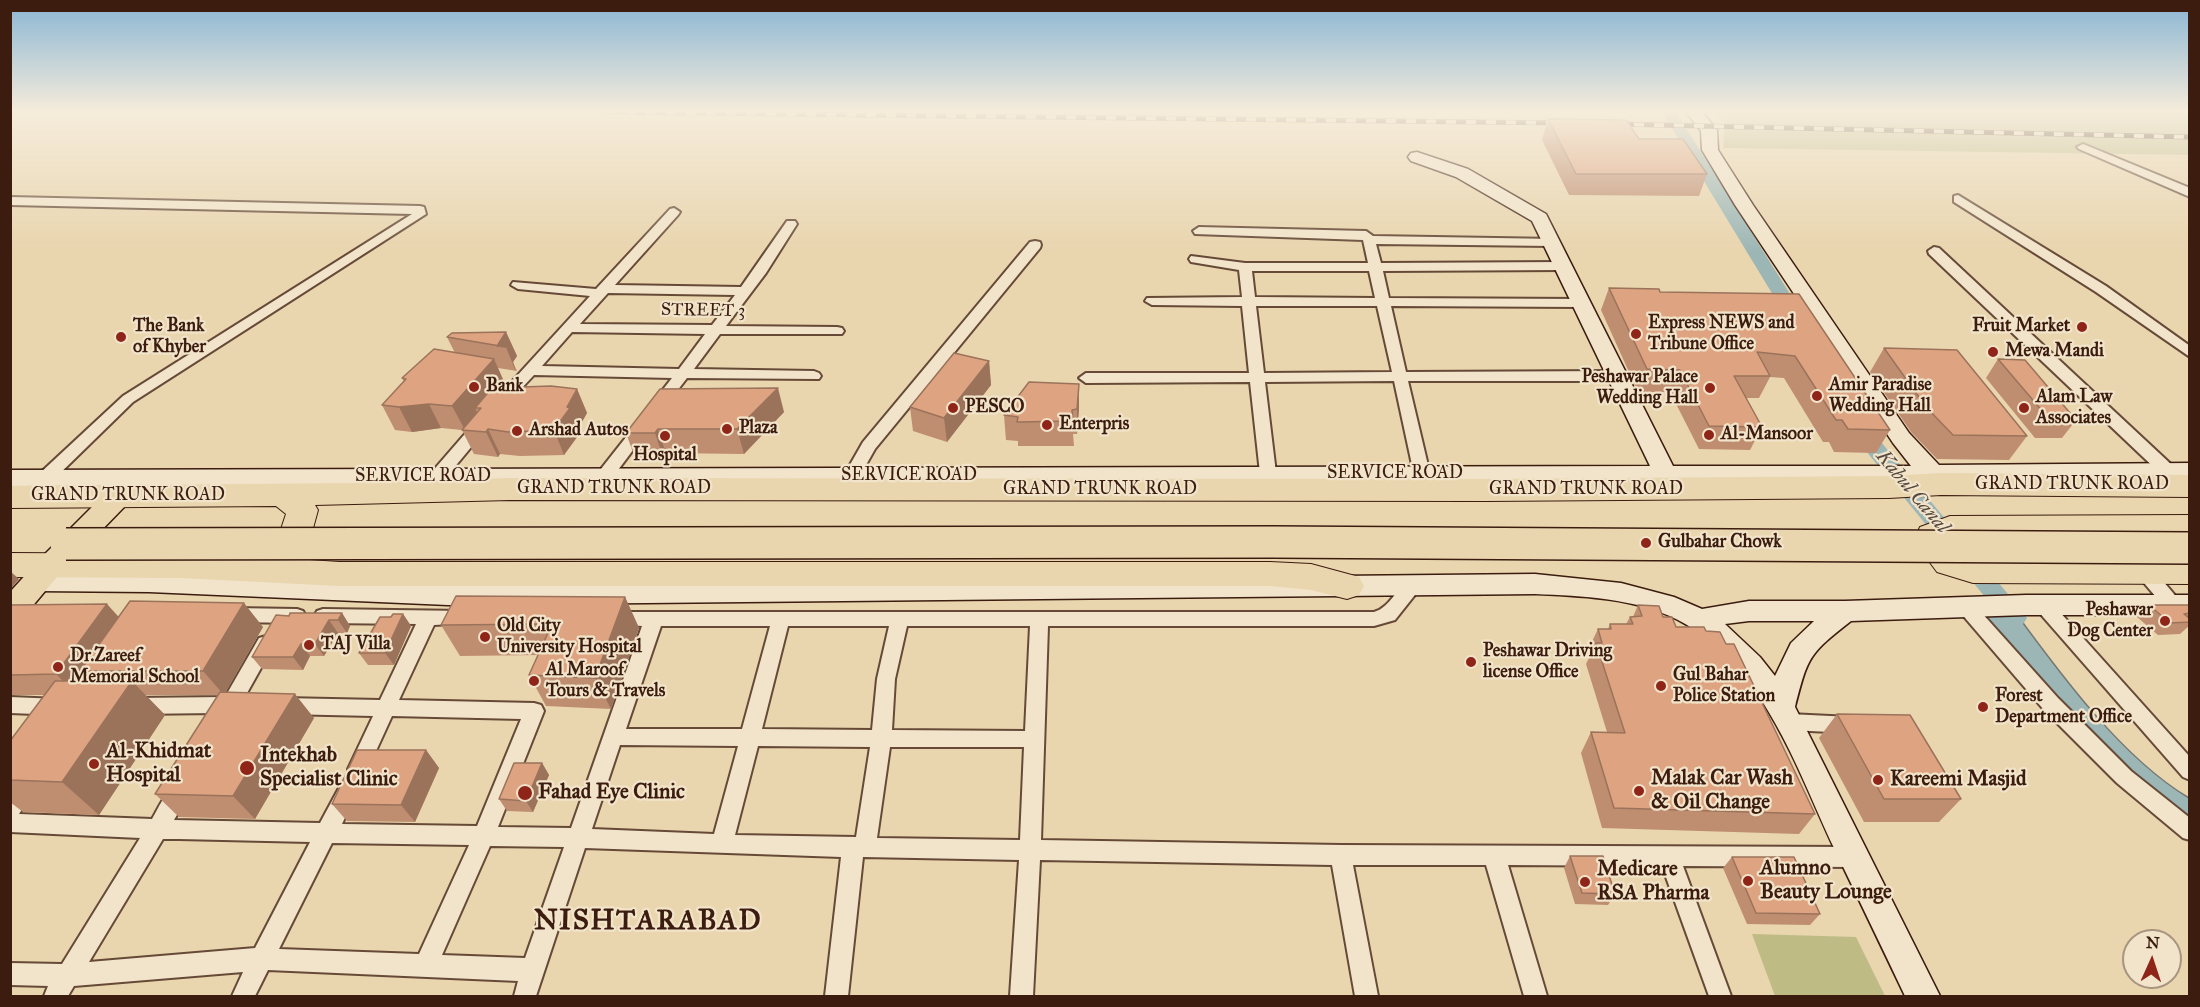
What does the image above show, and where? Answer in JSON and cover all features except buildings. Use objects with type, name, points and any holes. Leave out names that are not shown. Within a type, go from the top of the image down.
[{"type":"highway","name":"GRAND TRUNK ROAD","points":[[10,497],[358,494],[510,489],[1486,490],[1912,479],[2182,476]]},
{"type":"highway","points":[[312,573],[301,564],[308,537],[337,509],[358,494]]},
{"type":"highway","points":[[249,570],[275,558],[284,549],[302,522],[302,510],[284,495]]},
{"type":"highway","points":[[2190,527],[1950,528],[1931,535],[1930,541],[1949,563],[1973,571],[2190,572]]},
{"type":"highway","points":[[10,545],[1284,542],[2190,548]]},
{"type":"highway","points":[[33,570],[181,566],[312,573],[1270,574],[1311,578],[1347,586]]},
{"type":"main road","points":[[18,615],[33,570],[119,496]]},
{"type":"street","points":[[1423,159],[1462,173],[1540,218],[1665,474]]},
{"type":"street","points":[[1716,159],[1901,438],[1924,466],[1912,479]]},
{"type":"street","points":[[2111,159],[2190,193]]},
{"type":"street","points":[[1958,199],[2101,289],[2190,353]]},
{"type":"street","points":[[10,201],[420,210],[420,214],[128,399],[45,478]]},
{"type":"street","points":[[437,477],[519,375],[568,328],[674,212]]},
{"type":"street","points":[[603,478],[745,291],[791,224]]},
{"type":"street","points":[[1199,231],[1366,235],[1422,474]]},
{"type":"street","points":[[1369,240],[1552,242]]},
{"type":"street","points":[[851,477],[869,446],[1035,245]]},
{"type":"street","points":[[1934,250],[2182,476]]},
{"type":"street","points":[[1196,259],[1245,267],[1564,266]]},
{"type":"street","points":[[1245,267],[1268,473]]},
{"type":"street","points":[[518,285],[601,291],[745,291]]},
{"type":"street","points":[[1152,301],[1582,303]]},
{"type":"street","name":"STREET 3","points":[[568,328],[837,331]]},
{"type":"street","points":[[519,375],[684,372],[814,376]]},
{"type":"street","points":[[1086,378],[1401,379],[1617,376]]},
{"type":"street","name":"SERVICE ROAD","points":[[10,478],[603,478],[1268,473],[1665,474],[1912,479]]},
{"type":"street","points":[[33,570],[149,582],[448,595],[1347,586],[1575,586],[1642,598],[1672,607],[1700,620],[1729,643],[1785,714],[1923,996]]},
{"type":"street","points":[[2145,572],[2181,605]]},
{"type":"street","points":[[592,619],[1374,619],[1389,615],[1413,586]]},
{"type":"street","points":[[1700,620],[1732,612],[2034,605],[2181,605]]},
{"type":"street","points":[[2034,605],[2190,771]]},
{"type":"street","points":[[1973,606],[2051,704],[2124,777],[2190,831]]},
{"type":"street","points":[[1785,714],[1789,670],[1796,653],[1805,642],[1845,611]]},
{"type":"street","points":[[214,615],[486,618]]},
{"type":"street","points":[[218,726],[281,616]]},
{"type":"street","points":[[243,996],[328,834],[428,617]]},
{"type":"street","points":[[525,996],[532,969],[654,619]]},
{"type":"street","points":[[722,844],[782,619]]},
{"type":"street","points":[[836,996],[859,847],[881,739],[886,679],[900,619]]},
{"type":"street","points":[[1021,996],[1030,849],[1039,619]]},
{"type":"street","points":[[10,705],[76,716]]},
{"type":"street","points":[[116,707],[230,705],[534,711],[483,837],[426,965]]},
{"type":"street","points":[[1785,714],[1874,726]]},
{"type":"street","points":[[613,737],[1034,739]]},
{"type":"street","points":[[10,810],[37,772]]},
{"type":"street","points":[[55,996],[189,778]]},
{"type":"street","points":[[10,823],[328,834],[578,838],[859,847],[1341,855],[1854,857]]},
{"type":"street","points":[[1341,855],[1366,996]]},
{"type":"street","points":[[1494,856],[1534,996]]},
{"type":"street","points":[[1669,856],[1720,996]]},
{"type":"street","points":[[10,974],[68,975],[262,959],[532,969]]},
{"type":"shaded area","points":[[1752,934],[1856,937],[1885,996],[1775,996]]},
{"type":"water","points":[[1982,611],[2015,612],[2094,714],[2140,761],[2189,798],[2189,823],[2106,749],[2053,697]]},
{"type":"waterway","name":"Kabul Canal","points":[[1698,159],[1796,318]]},
{"type":"waterway","name":"Kabul Canal","points":[[1862,427],[1873,446],[2015,618]]},
{"type":"place","name":"Fruit Market","points":[[2082,327]]},
{"type":"place","name":"Express NEWS and Tribune Office","points":[[1636,334]]},
{"type":"place","name":"The Bank of Khyber","points":[[121,337]]},
{"type":"place","name":"Mewa Mandi","points":[[1993,352]]},
{"type":"place","name":"Bank","points":[[474,387]]},
{"type":"place","name":"Peshawar Palace Wedding Hall","points":[[1710,388]]},
{"type":"place","name":"Amir Paradise Wedding Hall","points":[[1817,396]]},
{"type":"place","name":"PESCO","points":[[953,408]]},
{"type":"place","name":"Alam Law Associates","points":[[2024,408]]},
{"type":"place","name":"Enterpris","points":[[1047,425]]},
{"type":"place","name":"Plaza","points":[[727,429]]},
{"type":"place","name":"Arshad Autos","points":[[517,431]]},
{"type":"place","name":"Al-Mansoor","points":[[1709,435]]},
{"type":"place","name":"Hospital","points":[[665,436]]},
{"type":"place","name":"Gulbahar Chowk","points":[[1646,543]]},
{"type":"place","name":"Peshawar Dog Center","points":[[2165,621]]},
{"type":"place","name":"Old City University Hospital","points":[[485,637]]},
{"type":"place","name":"TAJ Villa","points":[[309,645]]},
{"type":"place","name":"Peshawar Driving license Office","points":[[1471,662]]},
{"type":"place","name":"Dr.Zareef Memorial School","points":[[58,667]]},
{"type":"place","name":"Al Maroof Tours & Travels","points":[[534,681]]},
{"type":"place","name":"Gul Bahar Police Station","points":[[1661,686]]},
{"type":"place","name":"Forest Department Office","points":[[1983,707]]},
{"type":"place","name":"Al-Khidmat Hospital","points":[[94,764]]},
{"type":"place","name":"Intekhab Specialist Clinic","points":[[247,768]]},
{"type":"place","name":"Kareemi Masjid","points":[[1878,780]]},
{"type":"place","name":"Malak Car Wash & Oil Change","points":[[1639,791]]},
{"type":"place","name":"Fahad Eye Clinic","points":[[525,793]]},
{"type":"place","name":"Alumno Beauty Lounge","points":[[1748,881]]},
{"type":"place","name":"Medicare RSA Pharma","points":[[1585,882]]},
{"type":"district","name":"NISHTARABAD","points":[[648,922]]}]
